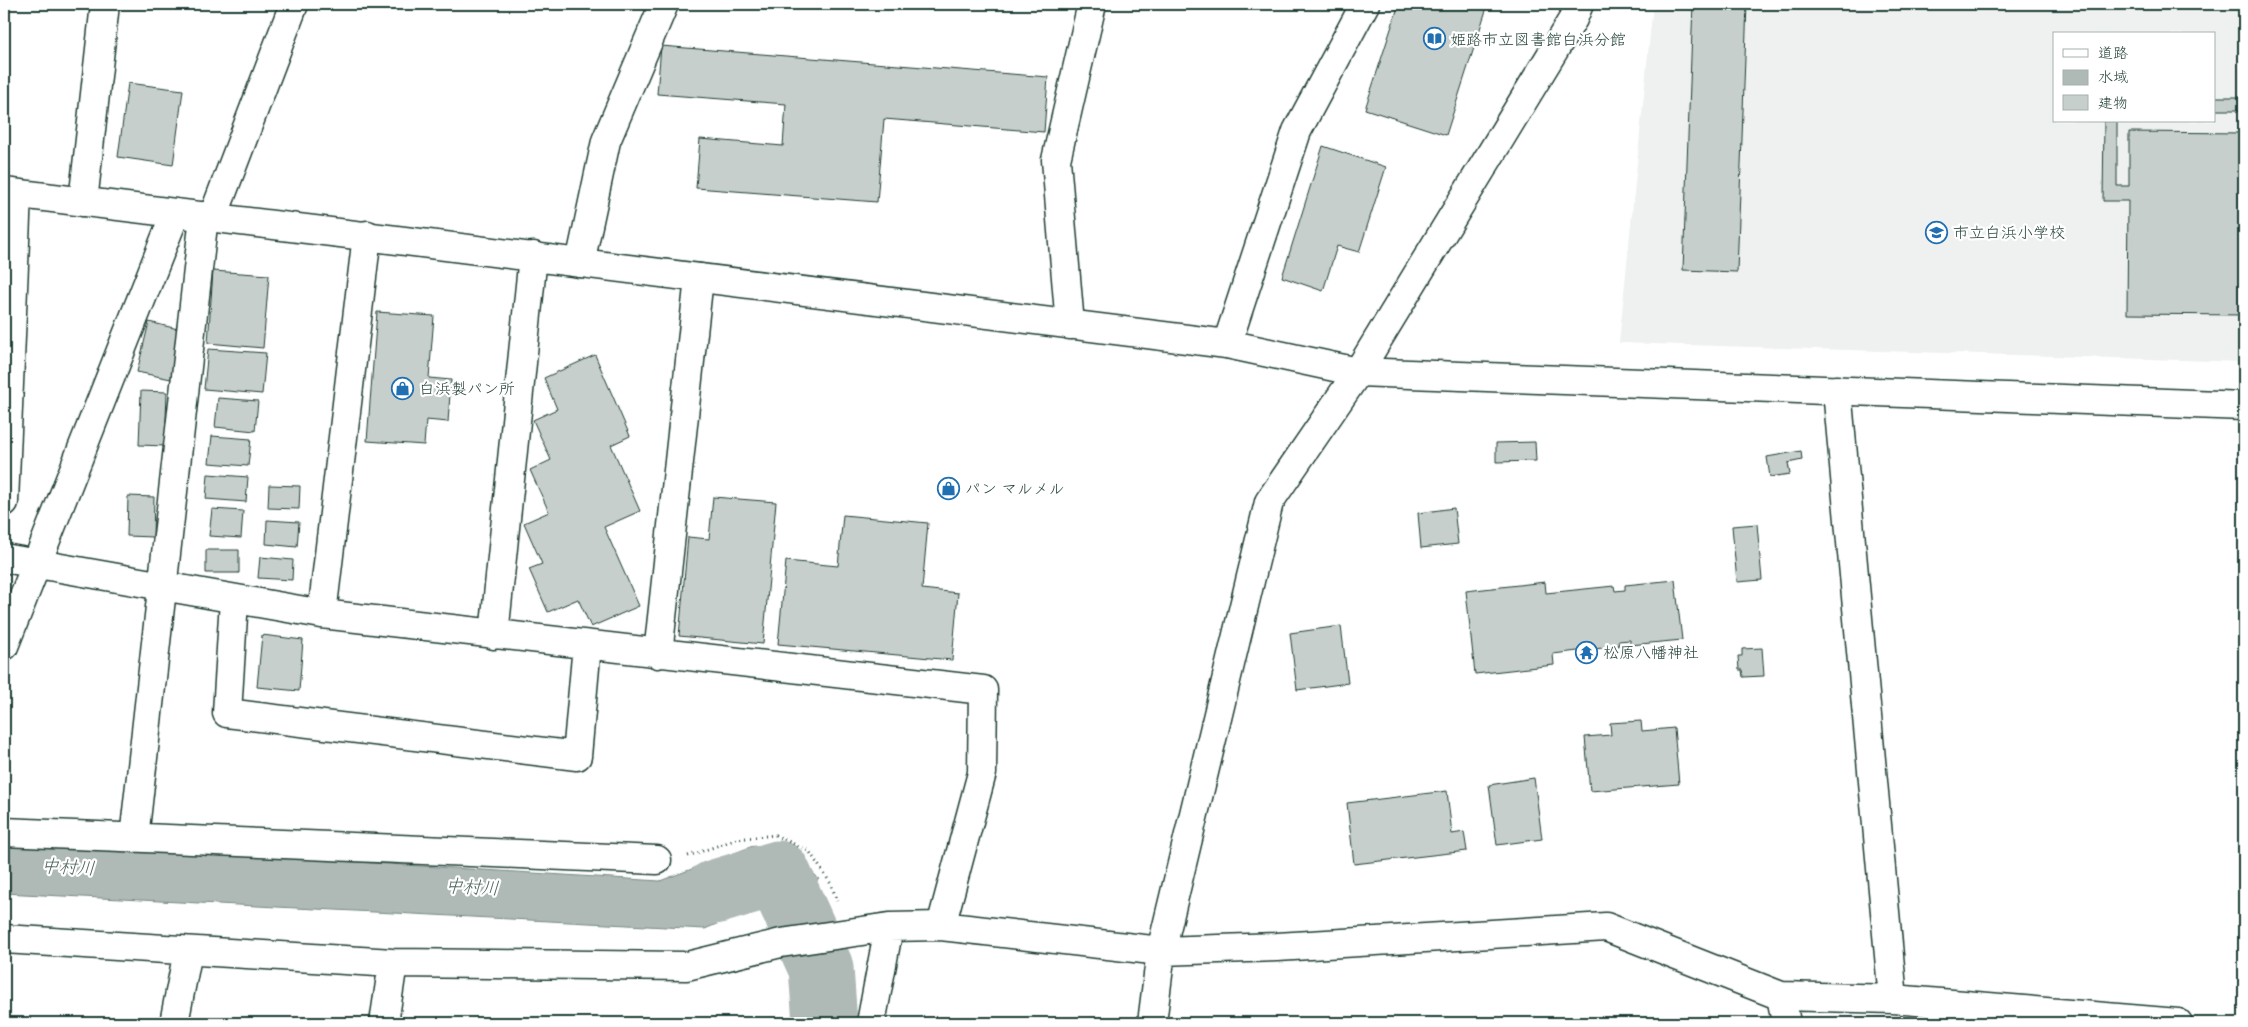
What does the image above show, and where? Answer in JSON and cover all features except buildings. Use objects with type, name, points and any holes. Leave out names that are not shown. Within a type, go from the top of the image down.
[{"type":"street","points":[[83,202],[105,4]]},
{"type":"street","points":[[134,838],[162,587],[208,217],[294,4]]},
{"type":"street","points":[[580,263],[606,141],[664,4]]},
{"type":"street","points":[[1070,325],[1056,160],[1092,4]]},
{"type":"street","points":[[1227,344],[1297,131],[1366,4]]},
{"type":"street","points":[[1152,1023],[1161,951],[1269,502],[1358,372],[1574,19],[1579,4]]},
{"type":"street","points":[[4,502],[10,193],[175,214],[367,235],[1227,344],[1358,372],[2244,406]]},
{"type":"street","points":[[4,646],[175,214]]},
{"type":"street","points":[[322,614],[367,235]]},
{"type":"street","points":[[494,635],[533,256]]},
{"type":"street","points":[[658,654],[699,278]]},
{"type":"street","points":[[1836,390],[1893,999]]},
{"type":"street","points":[[4,558],[322,614],[983,690],[982,773],[941,926]]},
{"type":"street","points":[[234,600],[227,713],[577,756],[587,645]]},
{"type":"street","points":[[4,832],[657,860]]},
{"type":"street","points":[[4,939],[393,963],[687,966],[781,943],[889,927],[941,926],[1161,951],[1277,947],[1606,927],[1781,996],[1893,999],[2178,1023]]},
{"type":"street","points":[[871,1023],[889,927]]},
{"type":"street","points":[[174,1023],[188,951]]},
{"type":"street","points":[[384,1023],[393,963]]},
{"type":"street","points":[[1781,996],[1786,1023]]},
{"type":"path","points":[[657,860],[692,856],[737,839],[775,835],[809,851],[831,884],[846,933]]},
{"type":"shaded area","name":"市立白浜小学校","points":[[1653,4],[2244,4],[2244,362],[1619,343]]},
{"type":"water","points":[[4,840],[660,881],[753,846],[790,849],[819,879],[803,892],[779,897],[705,929],[4,893]]},
{"type":"waterway","name":"中村川","points":[[715,892],[778,873],[821,968],[825,1023]]},
{"type":"place","name":"姫路市立図書館白浜分館","points":[[1434,39]]},
{"type":"place","name":"市立白浜小学校","points":[[1937,232]]},
{"type":"place","name":"白浜製パン所","points":[[403,388]]},
{"type":"place","name":"パン マルメル","points":[[949,488]]},
{"type":"place","name":"松原八幡神社","points":[[1587,652]]}]
